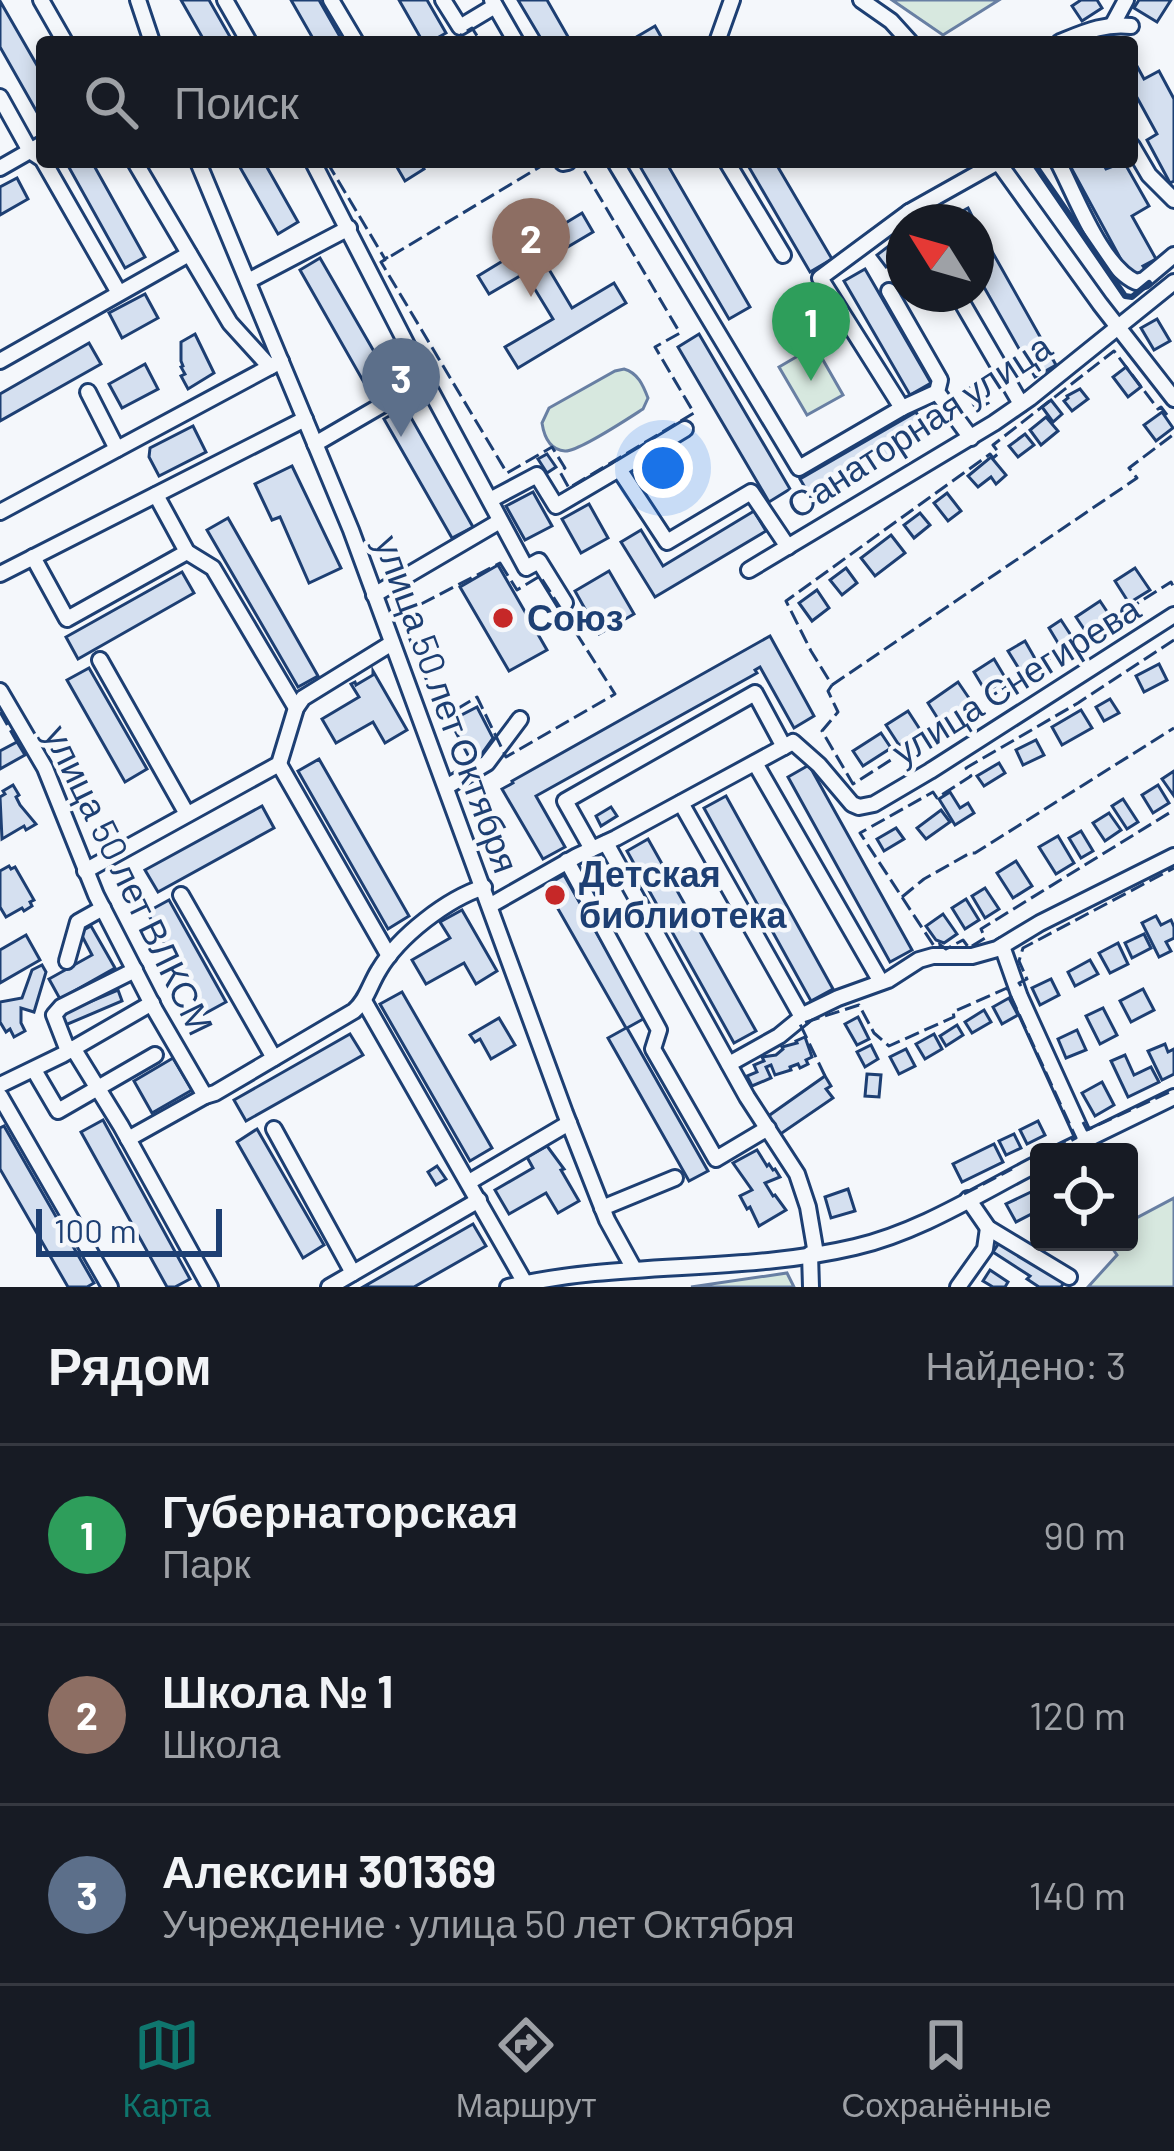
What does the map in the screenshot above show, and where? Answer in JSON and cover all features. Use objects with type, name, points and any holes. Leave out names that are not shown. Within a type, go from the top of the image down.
[{"type":"street","points":[[62,36],[44,5],[64,0]]},
{"type":"street","points":[[139,0],[150,36]]},
{"type":"street","points":[[225,0],[246,36]]},
{"type":"street","points":[[331,0],[352,36]]},
{"type":"street","points":[[443,0],[460,27],[494,3],[513,36]]},
{"type":"street","points":[[719,36],[730,0]]},
{"type":"street","points":[[861,0],[905,36]]},
{"type":"street","points":[[1102,31],[1126,0]]},
{"type":"street","points":[[1102,31],[1131,26]]},
{"type":"street","points":[[0,97],[36,148]]},
{"type":"street","points":[[2,161],[36,155]]},
{"type":"street","points":[[1138,156],[1174,200]]},
{"type":"street","points":[[48,168],[119,293]]},
{"type":"street","points":[[0,512],[275,364],[230,322],[139,168]]},
{"type":"street","name":"улица 50 лет Октября","points":[[201,168],[248,281],[275,364],[315,444],[374,595],[602,1208],[634,1269]]},
{"type":"street","points":[[316,168],[526,568],[539,561],[565,603]]},
{"type":"street","points":[[619,168],[799,468],[938,392]]},
{"type":"street","points":[[731,168],[783,255]]},
{"type":"street","points":[[932,204],[989,168]]},
{"type":"street","points":[[1002,168],[1174,399]]},
{"type":"street","points":[[1061,168],[1110,262],[1124,277],[1144,280],[1174,255]]},
{"type":"street","points":[[248,281],[349,228]]},
{"type":"street","points":[[886,234],[820,278],[902,408]]},
{"type":"street","points":[[0,361],[190,254]]},
{"type":"street","name":"Санаторная улица","points":[[749,570],[1022,404],[1174,282]]},
{"type":"street","points":[[901,312],[940,380],[938,392],[970,438]]},
{"type":"street","points":[[968,312],[1022,404]]},
{"type":"street","points":[[315,444],[425,380]]},
{"type":"street","points":[[88,392],[117,449]]},
{"type":"street","points":[[0,574],[304,419]]},
{"type":"street","points":[[490,500],[537,476],[556,506],[685,429]]},
{"type":"street","points":[[619,469],[667,542],[751,492],[788,547]]},
{"type":"street","points":[[156,495],[187,552],[213,568],[296,708]]},
{"type":"street","points":[[374,595],[500,521]]},
{"type":"street","points":[[33,557],[67,619],[187,552]]},
{"type":"street","name":"улица Снегирева","points":[[784,748],[793,742],[819,764],[852,804],[866,807],[952,758],[1174,615]]},
{"type":"street","points":[[86,871],[279,764],[303,698],[392,643]]},
{"type":"street","points":[[100,660],[187,814]]},
{"type":"street","name":"улица 50 лет ВЛКСМ","points":[[0,691],[45,768],[103,908],[205,1096]]},
{"type":"street","points":[[490,905],[567,861],[599,846],[784,748],[755,693],[565,801],[599,846],[802,1186],[813,1254],[811,1287]]},
{"type":"street","points":[[446,787],[487,763],[520,719]]},
{"type":"street","points":[[755,763],[881,982]]},
{"type":"street","points":[[279,764],[389,956]]},
{"type":"street","points":[[681,803],[802,1017]]},
{"type":"street","points":[[729,1064],[802,1017],[919,960],[972,956],[1002,946],[1174,856]]},
{"type":"street","points":[[567,861],[659,1030],[653,1049],[716,1159],[768,1128]]},
{"type":"street","points":[[128,1139],[355,1011],[389,956],[448,903],[484,887]]},
{"type":"street","points":[[181,895],[274,1058]]},
{"type":"street","points":[[68,961],[78,922],[103,908]]},
{"type":"street","points":[[1002,946],[1085,1140]]},
{"type":"street","points":[[135,970],[54,1015],[210,1287]]},
{"type":"street","points":[[364,1001],[525,1283]]},
{"type":"street","points":[[0,1085],[152,1003]]},
{"type":"street","points":[[34,1070],[58,1111],[155,1055]]},
{"type":"street","points":[[0,1096],[110,1287]]},
{"type":"street","points":[[1079,1143],[1174,1097]]},
{"type":"street","points":[[469,1182],[569,1123]]},
{"type":"street","points":[[274,1129],[352,1274]]},
{"type":"street","points":[[508,1287],[556,1276],[813,1254],[878,1240],[1030,1167]]},
{"type":"street","points":[[602,1208],[675,1178]]},
{"type":"street","points":[[968,1198],[988,1228],[1069,1277]]},
{"type":"street","points":[[328,1287],[479,1200]]},
{"type":"street","points":[[958,1287],[985,1250],[988,1228]]},
{"type":"shaded area","points":[[892,0],[999,0],[943,35]]},
{"type":"shaded area","points":[[815,346],[843,395],[807,415],[779,367]]},
{"type":"shaded area","points":[[624,369],[644,389],[648,398],[643,409],[572,450],[552,445],[542,423],[549,408]]},
{"type":"shaded area","points":[[1174,1198],[1174,1287],[1088,1287],[1117,1255],[1114,1251],[1138,1251],[1138,1217]]},
{"type":"shaded area","points":[[787,1273],[794,1287],[691,1287]]},
{"type":"building","points":[[181,0],[209,0],[230,36],[202,36]]},
{"type":"building","points":[[291,0],[319,0],[340,36],[312,36]]},
{"type":"building","points":[[399,0],[427,0],[446,33],[420,36]]},
{"type":"building","points":[[518,0],[547,0],[568,36],[539,36]]},
{"type":"building","points":[[1081,0],[1097,0],[1102,8],[1082,21],[1072,6]]},
{"type":"building","points":[[1139,0],[1171,0],[1157,22],[1134,8]]},
{"type":"building","points":[[0,1],[36,64],[36,110],[0,47]]},
{"type":"building","points":[[655,26],[661,36],[638,36]]},
{"type":"building","points":[[1138,68],[1144,79],[1159,71],[1174,99],[1174,181],[1170,183],[1147,140],[1157,134],[1138,99]]},
{"type":"building","points":[[69,168],[95,168],[145,257],[125,268]]},
{"type":"building","points":[[240,168],[267,168],[298,222],[278,234]]},
{"type":"building","points":[[397,168],[423,168],[424,169],[405,181]]},
{"type":"building","points":[[641,168],[669,168],[750,307],[729,319]]},
{"type":"building","points":[[749,168],[779,168],[832,259],[810,272]]},
{"type":"building","points":[[1071,168],[1127,168],[1149,206],[1132,216],[1156,259],[1131,278]]},
{"type":"building","points":[[17,178],[28,199],[0,215],[0,187]]},
{"type":"building","points":[[582,213],[593,232],[544,261],[572,308],[614,283],[626,303],[518,368],[505,347],[553,319],[525,273],[489,294],[478,276]]},
{"type":"building","points":[[994,255],[1056,365],[1035,377],[994,305]]},
{"type":"building","points":[[320,258],[387,374],[366,386],[300,270]]},
{"type":"building","points":[[865,269],[931,383],[910,395],[844,281]]},
{"type":"building","points":[[145,294],[158,318],[122,338],[109,313]]},
{"type":"building","points":[[1157,319],[1170,341],[1154,350],[1141,328]]},
{"type":"building","points":[[195,334],[214,373],[188,389],[181,376],[185,374],[181,342]]},
{"type":"building","points":[[699,334],[790,489],[769,502],[678,347]]},
{"type":"building","points":[[89,343],[101,364],[0,421],[0,394]]},
{"type":"building","points":[[145,364],[158,389],[122,408],[109,384]]},
{"type":"building","points":[[1126,367],[1141,387],[1128,397],[1113,377]]},
{"type":"building","points":[[978,384],[988,403],[976,409],[966,390]]},
{"type":"building","points":[[1080,389],[1088,399],[1072,411],[1064,401]]},
{"type":"building","points":[[1051,400],[1062,414],[1053,422],[1042,407]]},
{"type":"building","points":[[405,407],[473,527],[452,538],[384,419]]},
{"type":"building","points":[[916,412],[928,434],[813,501],[800,479]]},
{"type":"building","points":[[1162,412],[1173,428],[1156,441],[1144,425]]},
{"type":"building","points":[[1046,417],[1058,431],[1041,445],[1030,430]]},
{"type":"building","points":[[193,426],[206,452],[159,476],[149,457],[150,448]]},
{"type":"building","points":[[1025,434],[1034,445],[1018,457],[1009,446]]},
{"type":"building","points":[[547,454],[556,467],[547,473],[538,459]]},
{"type":"building","points":[[991,457],[1006,475],[996,484],[991,477],[978,487],[968,476]]},
{"type":"building","points":[[292,466],[341,568],[309,583],[280,517],[272,520],[255,484]]},
{"type":"building","points":[[533,492],[552,526],[525,540],[506,506]]},
{"type":"building","points":[[947,493],[961,511],[948,521],[934,503]]},
{"type":"building","points":[[589,504],[608,538],[581,553],[562,519]]},
{"type":"building","points":[[754,511],[766,531],[655,597],[621,542],[641,530],[663,566]]},
{"type":"building","points":[[920,513],[930,525],[914,538],[904,525]]},
{"type":"building","points":[[228,518],[318,676],[298,687],[207,530]]},
{"type":"building","points":[[891,535],[905,553],[875,576],[861,558]]},
{"type":"building","name":"Союз","points":[[498,565],[547,650],[509,671],[460,587]]},
{"type":"building","points":[[846,568],[857,583],[842,595],[830,580]]},
{"type":"building","points":[[1135,568],[1150,590],[1129,603],[1115,581]]},
{"type":"building","points":[[609,571],[634,614],[599,634],[575,591]]},
{"type":"building","points":[[182,572],[194,593],[78,659],[66,637]]},
{"type":"building","points":[[817,590],[829,608],[812,621],[799,603]]},
{"type":"building","points":[[1100,601],[1110,616],[1086,632],[1076,617]]},
{"type":"building","points":[[1061,620],[1074,640],[1061,648],[1049,628]]},
{"type":"building","points":[[770,636],[814,716],[794,728],[760,667],[757,673],[536,796],[565,847],[543,859],[502,789]]},
{"type":"building","points":[[1025,641],[1037,662],[1021,672],[1008,651]]},
{"type":"building","points":[[994,659],[1006,679],[986,692],[974,672]]},
{"type":"building","points":[[1159,664],[1167,680],[1144,692],[1136,676]]},
{"type":"building","points":[[89,668],[147,769],[125,782],[67,680]]},
{"type":"building","points":[[373,671],[407,730],[385,743],[373,722],[336,743],[322,719],[359,697],[351,684]]},
{"type":"building","points":[[958,682],[971,701],[940,722],[928,703]]},
{"type":"building","points":[[1110,699],[1119,713],[1104,721],[1096,707]]},
{"type":"building","points":[[477,707],[493,738],[478,759],[470,759],[450,721]]},
{"type":"building","points":[[1081,710],[1092,728],[1062,745],[1052,727]]},
{"type":"building","points":[[908,711],[921,731],[899,745],[886,725]]},
{"type":"building","points":[[881,733],[891,748],[863,766],[853,751]]},
{"type":"building","points":[[1036,740],[1044,755],[1023,765],[1016,750]]},
{"type":"building","points":[[17,742],[25,755],[0,769],[0,751]]},
{"type":"building","points":[[319,759],[409,916],[388,929],[298,771]]},
{"type":"building","points":[[999,763],[1005,773],[984,786],[977,776]]},
{"type":"building","points":[[809,765],[912,950],[890,962],[788,777]]},
{"type":"building","points":[[1174,771],[1174,796],[1162,779]]},
{"type":"building","points":[[13,785],[20,805],[36,824],[2,839],[0,797]]},
{"type":"building","points":[[1158,785],[1169,803],[1153,813],[1142,795]]},
{"type":"building","points":[[950,792],[960,808],[968,803],[974,813],[955,825],[939,799]]},
{"type":"building","points":[[726,796],[833,989],[811,1001],[704,808]]},
{"type":"building","points":[[1123,799],[1138,822],[1127,829],[1112,806]]},
{"type":"building","points":[[262,806],[274,828],[158,892],[145,870]]},
{"type":"building","points":[[611,807],[617,816],[601,826],[596,816]]},
{"type":"building","points":[[941,810],[950,822],[926,839],[917,828]]},
{"type":"building","points":[[1109,813],[1121,830],[1105,841],[1093,823]]},
{"type":"building","points":[[896,828],[904,839],[884,851],[877,839]]},
{"type":"building","points":[[1081,831],[1093,851],[1081,858],[1069,838]]},
{"type":"building","points":[[1058,836],[1074,863],[1056,874],[1039,847]]},
{"type":"building","points":[[648,839],[756,1031],[734,1043],[627,851]]},
{"type":"building","points":[[1016,861],[1032,886],[1013,898],[997,873]]},
{"type":"building","points":[[15,867],[34,900],[24,911],[6,917],[0,907],[0,871]]},
{"type":"building","points":[[564,875],[645,1018],[627,1028],[708,1171],[689,1181],[608,1038],[626,1028],[545,886]]},
{"type":"building","points":[[985,888],[999,909],[985,918],[972,896]]},
{"type":"building","points":[[966,899],[979,920],[965,929],[952,908]]},
{"type":"building","points":[[169,900],[226,1002],[204,1014],[147,912]]},
{"type":"building","points":[[462,910],[497,971],[476,984],[464,963],[426,984],[412,960],[450,938],[440,922]]},
{"type":"building","points":[[943,914],[957,934],[944,943],[926,926]]},
{"type":"building","points":[[1156,916],[1161,925],[1171,920],[1174,927],[1174,938],[1166,942],[1171,951],[1159,957],[1142,923]]},
{"type":"building","points":[[91,926],[115,968],[60,999],[49,979],[92,955],[80,932]]},
{"type":"building","points":[[1144,934],[1151,948],[1132,958],[1125,943]]},
{"type":"building","points":[[26,935],[40,960],[0,983],[0,950]]},
{"type":"building","points":[[1118,943],[1128,964],[1110,973],[1099,953]]},
{"type":"building","points":[[1090,960],[1098,974],[1075,986],[1068,972]]},
{"type":"building","points":[[42,965],[46,972],[34,1012],[21,1008],[25,1031],[14,1037],[0,1022],[0,1002],[22,998],[32,970]]},
{"type":"building","points":[[1051,979],[1059,995],[1040,1005],[1032,988]]},
{"type":"building","points":[[1143,989],[1154,1010],[1131,1022],[1120,1001]]},
{"type":"building","points":[[118,990],[122,1001],[63,1026],[58,1015]]},
{"type":"building","points":[[402,992],[492,1148],[470,1161],[380,1004]]},
{"type":"building","points":[[1009,998],[1018,1015],[1002,1024],[993,1007]]},
{"type":"building","points":[[1103,1008],[1117,1035],[1100,1044],[1086,1016]]},
{"type":"building","points":[[984,1010],[991,1022],[972,1033],[965,1022]]},
{"type":"building","points":[[858,1017],[869,1039],[857,1045],[845,1024]]},
{"type":"building","points":[[499,1018],[515,1045],[491,1059],[480,1039],[475,1042],[470,1035]]},
{"type":"building","points":[[957,1025],[963,1035],[946,1046],[940,1036]]},
{"type":"building","points":[[1077,1030],[1086,1050],[1066,1058],[1058,1039]]},
{"type":"building","points":[[350,1034],[363,1055],[246,1121],[234,1100]]},
{"type":"building","points":[[934,1034],[942,1049],[925,1059],[916,1044]]},
{"type":"building","points":[[805,1037],[812,1057],[806,1060],[808,1064],[775,1075],[771,1065],[766,1067],[771,1078],[752,1086],[747,1076],[757,1072],[754,1065],[764,1061],[762,1057],[776,1055],[782,1047]]},
{"type":"building","points":[[1165,1044],[1168,1052],[1174,1049],[1174,1074],[1162,1080],[1148,1051]]},
{"type":"building","points":[[871,1045],[878,1059],[865,1067],[857,1052]]},
{"type":"building","points":[[906,1049],[915,1066],[899,1074],[890,1057]]},
{"type":"building","points":[[1125,1055],[1134,1075],[1151,1067],[1159,1082],[1128,1097],[1111,1061]]},
{"type":"building","points":[[173,1058],[192,1090],[152,1113],[134,1081]]},
{"type":"building","points":[[867,1074],[881,1075],[879,1097],[865,1096]]},
{"type":"building","points":[[825,1076],[833,1098],[779,1135],[767,1117]]},
{"type":"building","points":[[1102,1082],[1114,1105],[1095,1116],[1082,1093]]},
{"type":"building","points":[[103,1120],[190,1279],[175,1287],[167,1287],[81,1132]]},
{"type":"building","points":[[1038,1121],[1045,1135],[1027,1144],[1020,1130]]},
{"type":"building","points":[[4,1126],[94,1283],[87,1287],[68,1287],[0,1169],[0,1128]]},
{"type":"building","points":[[257,1129],[324,1245],[303,1258],[237,1142]]},
{"type":"building","points":[[1014,1134],[1021,1148],[1006,1155],[999,1141]]},
{"type":"building","points":[[994,1144],[1003,1162],[962,1182],[953,1164]]},
{"type":"building","points":[[547,1146],[579,1201],[558,1213],[546,1193],[509,1214],[495,1190],[533,1168],[527,1157]]},
{"type":"building","points":[[757,1150],[780,1177],[765,1183],[786,1210],[759,1226],[740,1196],[752,1190],[733,1163]]},
{"type":"building","points":[[437,1166],[446,1179],[436,1185],[428,1172]]},
{"type":"building","points":[[848,1189],[855,1211],[831,1218],[825,1197]]},
{"type":"building","points":[[1030,1192],[1030,1215],[1016,1222],[1006,1204]]},
{"type":"building","points":[[473,1224],[486,1246],[414,1287],[363,1287]]},
{"type":"building","points":[[1001,1240],[1065,1281],[1061,1287],[1039,1287],[1027,1279],[1030,1276],[993,1252]]},
{"type":"building","points":[[990,1270],[1008,1282],[1005,1287],[983,1281]]},
{"type":"fence","points":[[459,36],[472,28],[477,36]]},
{"type":"fence","points":[[331,168],[385,259],[388,257]]},
{"type":"fence","points":[[538,168],[381,262],[507,473],[552,447],[565,468],[560,472],[569,488],[694,413],[655,347],[680,333],[583,168]]},
{"type":"fence","points":[[1167,415],[1114,351],[993,445],[999,453],[993,458],[990,454],[786,601],[832,685],[828,691],[838,712],[822,731],[853,784],[1171,582],[1174,588]]},
{"type":"fence","points":[[832,685],[1137,478],[1129,468],[1174,434]]},
{"type":"fence","points":[[500,563],[517,590],[540,576],[615,694],[506,757],[477,697],[442,718],[400,615],[500,563]]},
{"type":"fence","points":[[1174,640],[966,768],[971,776],[937,798],[933,792],[860,833],[934,946],[946,949],[963,940],[969,948],[985,938],[981,929],[1174,810]]},
{"type":"fence","points":[[0,712],[17,742]]},
{"type":"fence","points":[[902,897],[924,879],[975,853],[1174,728]]},
{"type":"fence","points":[[1021,986],[1027,979],[1019,961],[1023,948],[1174,868]]},
{"type":"fence","points":[[825,1076],[800,1024],[859,1005],[874,1033],[889,1046],[1007,988],[1076,1138],[1066,1143]]},
{"type":"fence","points":[[1083,1122],[1087,1130],[1174,1090]]},
{"type":"fence","points":[[964,1194],[1012,1169]]},
{"type":"wall","points":[[1037,168],[1125,296],[1132,297],[1149,283]]},
{"type":"place","name":"Школа № 1","points":[[531,297]]},
{"type":"place","name":"Губернаторская","points":[[811,381]]},
{"type":"place","name":"Алексин 301369","points":[[401,437]]},
{"type":"place","name":"Союз","points":[[503,618]]},
{"type":"place","name":"Детская библиотека","points":[[555,895]]}]
